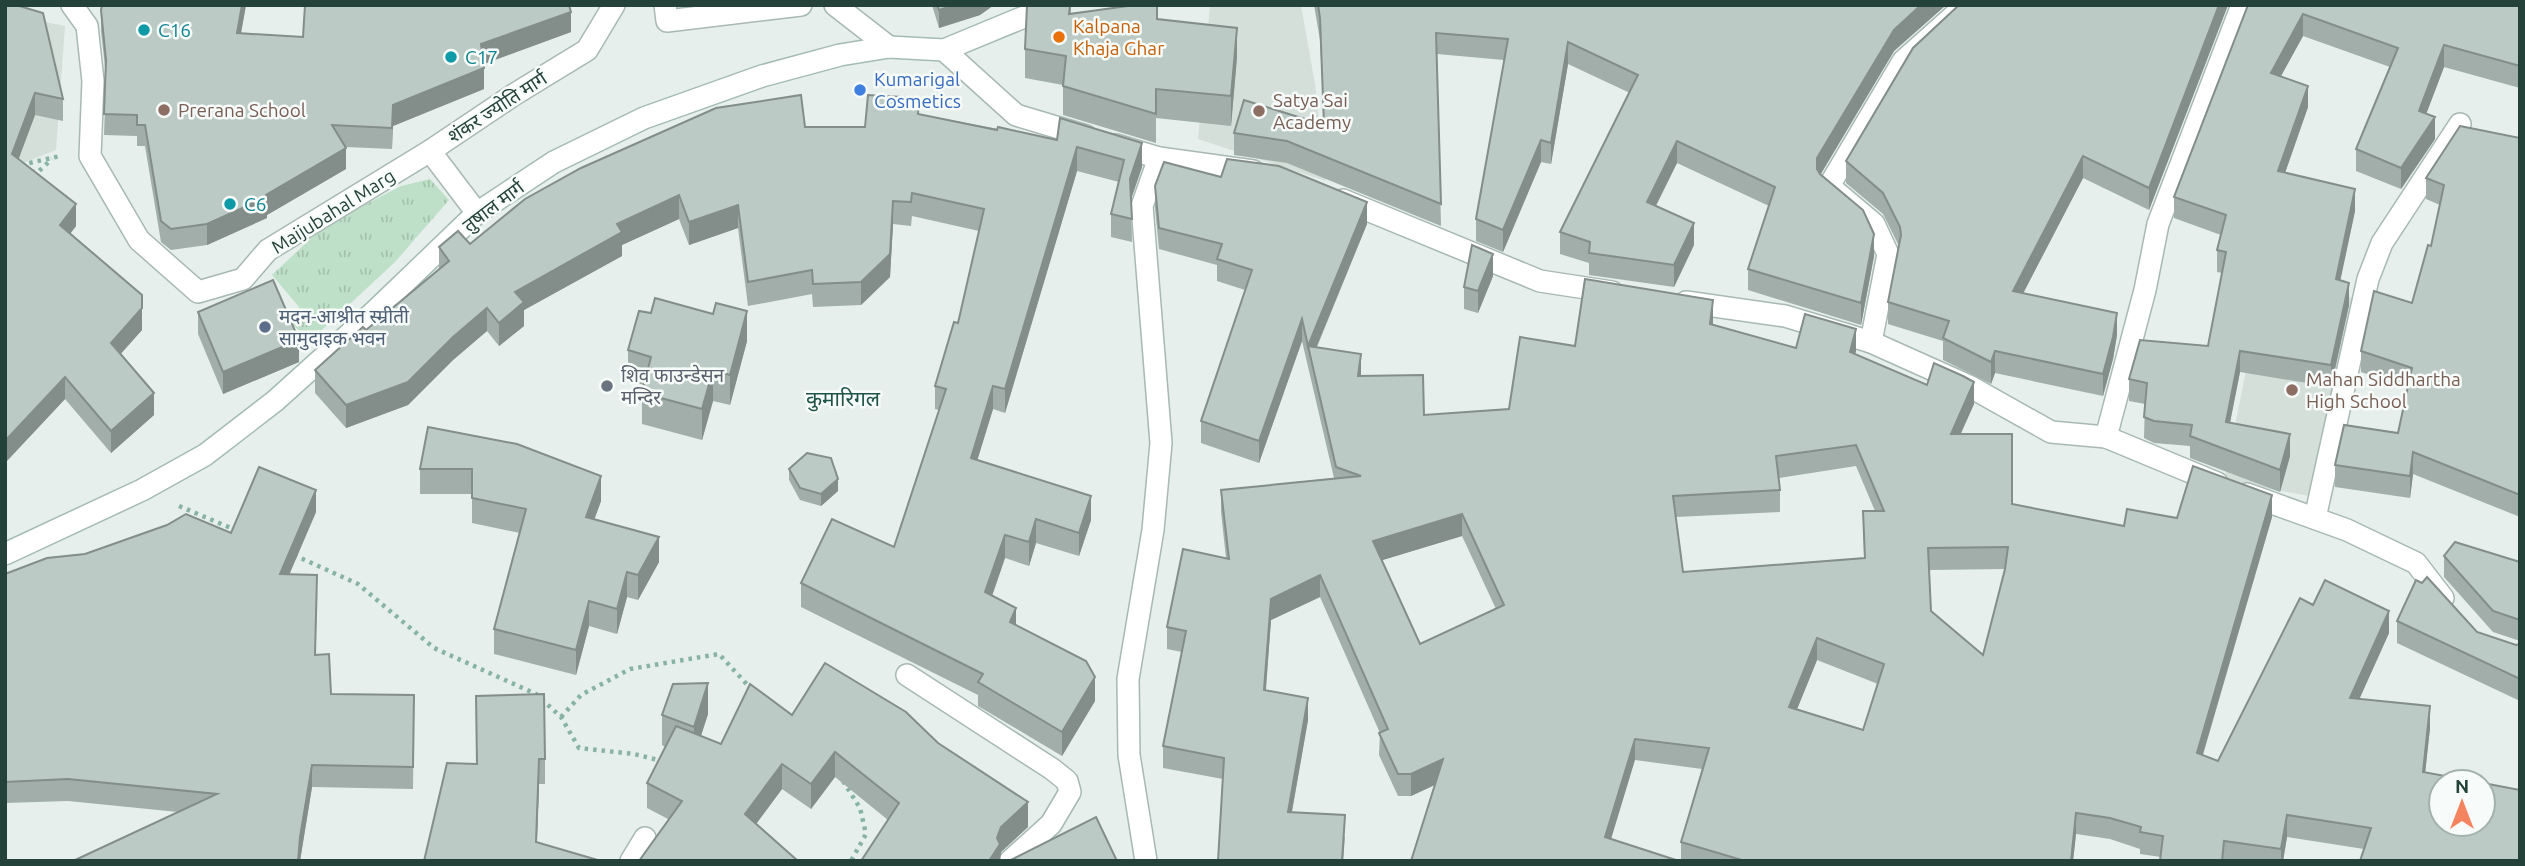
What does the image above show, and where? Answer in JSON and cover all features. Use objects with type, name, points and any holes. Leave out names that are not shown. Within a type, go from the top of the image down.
[{"type":"street","points":[[72,5],[87,26],[93,81],[90,156]]},
{"type":"street","name":"शंकर ज्योति मार्ग","points":[[477,214],[430,151],[514,94],[587,50],[614,5]]},
{"type":"street","points":[[665,5],[667,21],[802,5]]},
{"type":"street","points":[[835,5],[889,47]]},
{"type":"street","name":"तुषाल मार्ग","points":[[5,554],[142,490],[205,455],[275,401],[477,214],[554,162],[643,118],[762,76],[840,55],[889,47],[944,50],[1053,5]]},
{"type":"street","points":[[1871,342],[1888,254],[1874,224],[1829,186],[1903,61],[1965,5]]},
{"type":"street","points":[[2106,437],[2145,290],[2158,224],[2242,7]]},
{"type":"street","points":[[944,50],[1016,116],[1159,158],[1269,173]]},
{"type":"street","points":[[2315,518],[2368,279],[2382,243],[2460,124]]},
{"type":"street","name":"Maijubahal Marg","points":[[90,156],[139,240],[198,292],[243,279],[268,250],[430,151]]},
{"type":"street","points":[[1146,861],[1129,755],[1128,679],[1153,530],[1161,443],[1142,206],[1159,158]]},
{"type":"street","points":[[1321,191],[1540,281],[1635,295]]},
{"type":"street","points":[[1662,299],[1785,316],[1871,342],[1969,386],[2051,432],[2106,437],[2211,481],[2347,530],[2416,563],[2459,617]]},
{"type":"street","points":[[907,675],[1052,769],[1067,782],[1070,792],[1051,824],[1010,861]]},
{"type":"street","points":[[631,861],[645,838]]},
{"type":"path","points":[[12,162],[19,165],[85,148],[90,156]]},
{"type":"path","points":[[27,173],[39,171],[53,158]]},
{"type":"path","points":[[142,490],[249,536]]},
{"type":"path","points":[[285,552],[358,583],[434,648],[536,694],[561,717],[579,748],[634,754],[666,762]]},
{"type":"path","points":[[561,717],[581,695],[630,669],[719,654],[760,700]]},
{"type":"path","points":[[838,774],[860,808],[866,834],[851,861]]},
{"type":"shaded area","name":"Satya Sai Academy","points":[[1210,5],[1301,5],[1315,84],[1326,181],[1198,139]]},
{"type":"shaded area","points":[[11,15],[65,26],[56,150],[18,165],[5,36]]},
{"type":"shaded area","name":"Mahan Siddhartha High School","points":[[2261,295],[2359,298],[2321,498],[2224,481]]},
{"type":"green space","points":[[430,179],[449,200],[395,262],[310,341],[290,322],[299,307],[272,275],[324,226],[401,186]]},
{"type":"building","points":[[5,5],[16,5],[43,13],[63,99],[35,93],[12,154],[76,204],[60,225],[142,295],[142,308],[111,343],[154,393],[111,431],[65,377],[5,441]]},
{"type":"building","points":[[102,5],[242,5],[237,33],[303,37],[305,5],[569,5],[571,12],[481,44],[484,68],[393,105],[392,128],[332,125],[346,148],[266,195],[267,197],[207,224],[171,229],[161,221],[145,125],[137,125],[137,115],[104,114],[106,60]]},
{"type":"building","points":[[937,5],[955,5],[939,10]]},
{"type":"building","points":[[1027,5],[1070,5],[1069,14],[1135,5],[1157,5],[1157,19],[1237,28],[1231,96],[1156,89],[1156,114],[1063,86],[1066,56],[1025,49]]},
{"type":"building","points":[[1318,5],[1921,5],[1894,30],[1817,158],[1820,174],[1863,210],[1874,234],[1861,303],[1748,269],[1775,187],[1677,141],[1647,202],[1694,223],[1674,265],[1589,253],[1590,242],[1560,232],[1638,75],[1568,42],[1551,143],[1541,140],[1503,230],[1476,219],[1508,39],[1436,33],[1441,204],[1287,141],[1234,133],[1244,100],[1324,125]]},
{"type":"building","points":[[1959,5],[2219,5],[2149,188],[2083,156],[2013,291],[2117,313],[2103,374],[1995,351],[1991,362],[1943,338],[1949,321],[1888,302],[1901,235],[1900,227],[1883,193],[1846,161],[1913,48]]},
{"type":"building","points":[[2248,5],[2520,5],[2520,66],[2444,45],[2419,111],[2435,117],[2401,168],[2356,149],[2398,48],[2303,14],[2271,73],[2308,86],[2278,171],[2355,189],[2336,279],[2349,283],[2331,365],[2240,351],[2226,422],[2290,434],[2280,470],[2190,436],[2192,425],[2154,421],[2144,417],[2147,383],[2129,379],[2140,340],[2208,346],[2226,252],[2217,250],[2226,215],[2174,197]]},
{"type":"building","points":[[801,95],[805,127],[865,127],[868,95],[919,98],[918,114],[997,130],[998,127],[1057,140],[1060,118],[1142,143],[1130,179],[1132,219],[1111,214],[1124,160],[1077,147],[1005,389],[993,386],[971,458],[1091,496],[1079,533],[1036,519],[1029,542],[1005,535],[985,592],[1016,608],[1010,622],[1086,661],[1095,677],[1062,732],[978,682],[983,674],[801,583],[832,519],[894,547],[946,389],[935,386],[954,322],[958,323],[984,209],[912,193],[911,202],[893,201],[890,254],[861,282],[813,284],[812,270],[748,282],[738,205],[689,222],[679,195],[617,224],[622,232],[515,292],[524,302],[499,323],[487,308],[408,382],[346,405],[315,370],[363,327],[366,330],[449,261],[439,247],[458,231],[470,244],[525,199],[581,168],[716,108]]},
{"type":"building","points":[[2460,126],[2520,138],[2520,495],[2413,452],[2410,476],[2335,465],[2344,425],[2398,433],[2412,368],[2361,351],[2374,291],[2412,303],[2428,245],[2431,246],[2444,185],[2426,178]]},
{"type":"building","points":[[1227,159],[1279,166],[1367,202],[1308,346],[1302,319],[1259,441],[1201,421],[1252,270],[1217,259],[1222,244],[1159,228],[1155,186],[1164,162],[1221,177]]},
{"type":"building","points":[[1472,245],[1493,254],[1478,291],[1464,287]]},
{"type":"building","points":[[1585,279],[1713,300],[1710,324],[1796,348],[1805,314],[1856,329],[1850,352],[1927,385],[1934,363],[1974,382],[1951,434],[2012,434],[2012,504],[2124,526],[2127,509],[2177,518],[2193,466],[2272,495],[2197,753],[2218,761],[2300,598],[2313,605],[2325,580],[2389,611],[2350,698],[2430,706],[2423,772],[2427,773],[2427,838],[2497,838],[2497,786],[2520,790],[2520,861],[2360,861],[2371,828],[2287,815],[2281,849],[2224,841],[2222,861],[2160,861],[2163,836],[2140,832],[2141,827],[2110,818],[2076,813],[2071,861],[1745,861],[1681,842],[1709,748],[1635,739],[1605,837],[1679,861],[1411,861],[1443,759],[1411,774],[1398,774],[1379,733],[1388,729],[1320,575],[1271,599],[1264,690],[1308,698],[1288,812],[1345,815],[1342,861],[1218,861],[1224,758],[1163,746],[1186,631],[1167,627],[1183,549],[1229,559],[1221,490],[1361,476],[1336,467],[1308,346],[1361,354],[1358,376],[1423,375],[1424,415],[1509,409],[1520,337],[1575,346]],"holes":[[[1856,445],[1884,511],[1863,511],[1865,558],[1683,572],[1673,496],[1780,490],[1776,456]],[[1462,514],[1504,605],[1420,644],[1373,541]],[[2008,547],[2005,569],[1983,655],[1931,611],[1928,548]],[[1817,638],[1884,664],[1863,730],[1789,707]]]},
{"type":"building","points":[[273,280],[299,340],[223,372],[198,312]]},
{"type":"building","points":[[655,298],[713,314],[716,303],[747,311],[730,375],[713,370],[702,409],[642,393],[651,357],[628,350],[639,311],[651,313]]},
{"type":"building","points":[[428,427],[517,444],[601,476],[586,517],[659,537],[638,575],[627,572],[617,609],[589,601],[576,650],[494,629],[526,509],[472,498],[472,469],[420,469]]},
{"type":"building","points":[[807,453],[831,458],[838,479],[821,494],[800,488],[789,469]]},
{"type":"building","points":[[259,467],[316,490],[280,574],[317,575],[315,655],[329,654],[331,694],[414,695],[413,767],[312,765],[298,861],[73,861],[217,794],[68,779],[5,782],[5,574],[47,558],[85,554],[167,525],[186,514],[231,533]]},
{"type":"building","points":[[2455,542],[2520,562],[2520,620],[2493,611],[2444,556]]},
{"type":"building","points":[[2427,577],[2477,632],[2520,644],[2520,679],[2397,621],[2416,580],[2422,583]]},
{"type":"building","points":[[825,663],[906,712],[938,743],[1028,802],[1001,827],[997,838],[1000,844],[989,861],[861,861],[899,803],[835,752],[811,784],[782,764],[745,814],[798,861],[639,861],[682,801],[647,783],[676,726],[721,744],[750,684],[792,715]]},
{"type":"building","points":[[708,683],[694,727],[662,715],[673,684]]},
{"type":"building","points":[[544,694],[545,759],[539,759],[536,842],[601,861],[424,861],[447,763],[477,764],[476,696]]},
{"type":"building","points":[[1096,817],[1117,861],[1009,861]]},
{"type":"place","name":"C16","points":[[144,30]]},
{"type":"place","name":"Kalpana Khaja Ghar","points":[[1059,37]]},
{"type":"place","name":"C17","points":[[451,57]]},
{"type":"place","name":"Kumarigal Cosmetics","points":[[860,90]]},
{"type":"place","name":"Prerana School","points":[[164,110]]},
{"type":"place","name":"Satya Sai Academy","points":[[1259,111]]},
{"type":"place","name":"C6","points":[[230,204]]},
{"type":"place","name":"मदन-आश्रीत स्म्रीती सामुदाइक भवन","points":[[265,327]]},
{"type":"place","name":"शिव फाउन्डेसन मन्दिर","points":[[607,386]]},
{"type":"place","name":"Mahan Siddhartha High School","points":[[2292,390]]},
{"type":"district","name":"कुमारिगल","points":[[843,398]]}]
